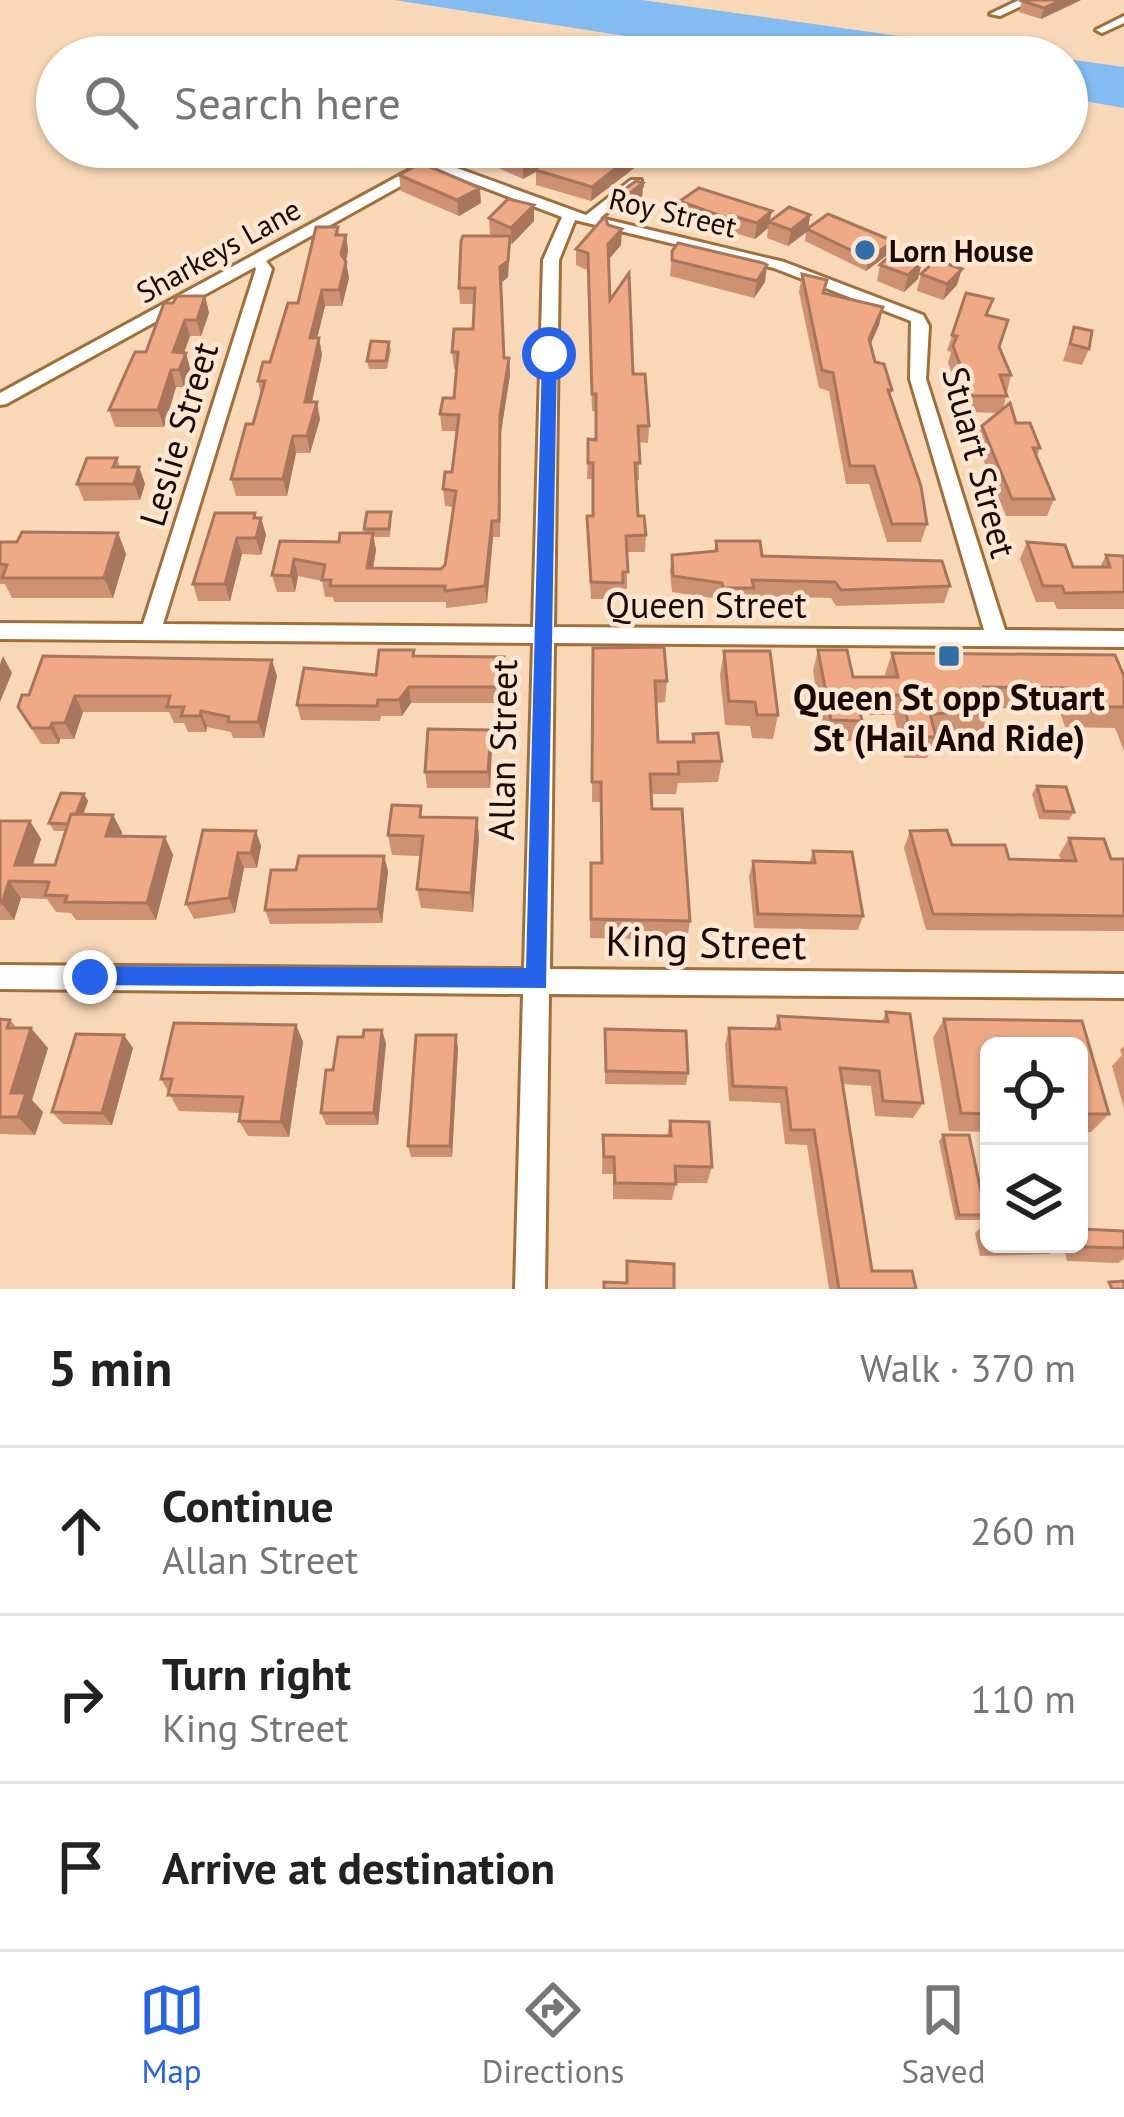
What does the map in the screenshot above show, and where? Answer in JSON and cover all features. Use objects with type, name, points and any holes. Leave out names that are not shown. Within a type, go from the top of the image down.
[{"type":"street","points":[[995,14],[1028,0]]},
{"type":"street","points":[[1102,29],[1124,19]]},
{"type":"street","name":"Sharkeys Lane","points":[[0,400],[425,168]]},
{"type":"street","name":"Roy Street","points":[[443,168],[579,217],[779,265],[902,310]]},
{"type":"street","points":[[579,217],[636,183]]},
{"type":"street","name":"Allan Street","points":[[530,1289],[551,260],[579,217]]},
{"type":"street","name":"Leslie Street","points":[[151,631],[264,269],[257,260]]},
{"type":"street","name":"Stuart Street","points":[[902,310],[921,326],[918,380],[997,639]]},
{"type":"street","name":"Queen Street","points":[[0,631],[1124,639]]},
{"type":"street","name":"King Street","points":[[0,976],[1124,986]]},
{"type":"water","points":[[394,0],[642,0],[899,36],[626,36]]},
{"type":"water","points":[[1088,62],[1124,67],[1124,108],[1088,102]]},
{"type":"building","points":[[1025,0],[1062,0],[1044,8]]},
{"type":"building","points":[[412,168],[433,168],[480,188],[457,200],[399,175]]},
{"type":"building","points":[[538,168],[616,168],[592,187]]},
{"type":"building","points":[[636,181],[643,183],[625,197],[618,194]]},
{"type":"building","points":[[699,188],[772,211],[757,223],[726,218],[680,201]]},
{"type":"building","points":[[508,199],[534,205],[511,228],[489,218]]},
{"type":"building","points":[[789,207],[810,215],[791,230],[769,222]]},
{"type":"building","points":[[828,214],[893,241],[869,259],[807,229]]},
{"type":"building","points":[[605,216],[608,225],[622,229],[608,244],[610,300],[629,273],[633,374],[645,374],[649,426],[638,426],[640,463],[635,463],[638,516],[644,516],[646,535],[626,536],[628,572],[623,572],[623,583],[591,582],[587,516],[593,516],[588,439],[596,440],[596,394],[592,394],[588,253],[576,249]]},
{"type":"building","points":[[316,227],[338,227],[336,235],[346,235],[341,254],[346,262],[339,290],[322,290],[310,338],[319,338],[305,402],[317,402],[307,436],[293,436],[283,479],[231,479],[246,424],[253,424],[265,381],[258,381],[263,362],[270,362],[288,303],[298,303]]},
{"type":"building","points":[[463,236],[510,236],[508,261],[500,267],[504,358],[509,358],[500,415],[499,521],[492,521],[485,586],[445,591],[445,586],[330,586],[331,580],[322,580],[325,565],[294,559],[291,576],[272,575],[280,541],[339,542],[340,533],[373,533],[367,568],[441,569],[445,565],[456,491],[443,489],[445,472],[452,472],[459,415],[440,414],[443,398],[454,398],[458,352],[452,352],[454,329],[473,329],[475,288],[459,288]]},
{"type":"building","points":[[678,243],[767,265],[757,281],[672,260]]},
{"type":"building","points":[[893,253],[922,262],[908,275],[880,265]]},
{"type":"building","points":[[936,260],[962,269],[947,284],[921,274]]},
{"type":"building","points":[[802,274],[827,280],[823,293],[883,307],[869,339],[875,362],[884,364],[892,390],[888,390],[921,486],[927,524],[892,524],[874,466],[850,466],[833,373],[822,370]]},
{"type":"building","points":[[966,293],[993,299],[986,315],[1008,320],[999,347],[1011,375],[1000,375],[1007,396],[972,396],[953,346],[957,336],[952,335]]},
{"type":"building","points":[[177,296],[205,296],[197,320],[185,320],[173,352],[186,353],[179,370],[171,370],[158,410],[109,410],[135,352],[146,352],[164,303],[173,303]]},
{"type":"building","points":[[1074,327],[1092,331],[1089,349],[1070,344]]},
{"type":"building","points":[[371,341],[389,342],[386,361],[367,361]]},
{"type":"building","points":[[1010,403],[1016,423],[1030,423],[1040,448],[1033,448],[1054,499],[1012,499],[982,426]]},
{"type":"building","points":[[87,458],[117,458],[113,467],[139,467],[134,484],[77,484]]},
{"type":"building","points":[[367,512],[391,512],[389,529],[364,529]]},
{"type":"building","points":[[215,513],[255,513],[254,518],[261,518],[256,538],[237,538],[225,584],[193,584]]},
{"type":"building","points":[[22,532],[118,533],[104,578],[2,578],[7,565],[0,564],[0,542],[17,542]]},
{"type":"building","points":[[716,541],[760,541],[762,556],[942,561],[950,586],[841,590],[835,582],[752,580],[754,588],[723,588],[722,583],[673,576],[672,555],[717,551]]},
{"type":"building","points":[[1027,542],[1065,545],[1073,567],[1110,567],[1106,555],[1124,556],[1124,592],[1065,593],[1062,586],[1043,586]]},
{"type":"building","points":[[664,647],[667,681],[655,681],[658,742],[694,742],[693,734],[718,733],[722,761],[678,762],[679,774],[650,774],[652,809],[682,809],[690,921],[591,919],[591,863],[602,863],[601,782],[592,782],[593,648]]},
{"type":"building","points":[[379,650],[414,650],[413,656],[504,657],[502,687],[409,687],[399,700],[378,700],[377,706],[297,705],[304,668],[376,675]]},
{"type":"building","points":[[818,650],[847,650],[853,677],[898,677],[892,653],[1115,655],[1124,676],[1124,707],[1076,707],[1069,688],[984,687],[992,712],[930,714],[936,737],[912,737],[901,695],[856,695],[862,721],[831,720]]},
{"type":"building","points":[[724,651],[770,651],[778,715],[757,715],[755,702],[729,701]]},
{"type":"building","points":[[43,656],[272,660],[258,722],[228,722],[229,717],[201,711],[200,716],[181,716],[184,707],[167,707],[170,696],[75,696],[65,723],[32,728],[18,707],[22,695],[29,695]]},
{"type":"building","points":[[428,729],[491,730],[488,772],[425,772]]},
{"type":"building","points":[[1037,786],[1066,787],[1074,812],[1044,811]]},
{"type":"building","points":[[61,793],[84,794],[68,824],[49,823]]},
{"type":"building","points":[[392,805],[421,806],[420,817],[477,818],[471,893],[417,889],[423,836],[388,835]]},
{"type":"building","points":[[71,814],[113,815],[106,836],[165,837],[147,903],[65,902],[67,896],[45,895],[49,882],[9,881],[0,903],[0,821],[30,821],[15,865],[55,865]]},
{"type":"building","points":[[203,830],[256,831],[251,853],[238,853],[229,898],[186,904]]},
{"type":"building","points":[[947,830],[952,845],[1005,845],[1009,859],[1076,861],[1069,838],[1104,839],[1111,859],[1124,859],[1124,916],[933,914],[910,831]]},
{"type":"building","points":[[813,851],[852,852],[863,916],[758,914],[753,861],[815,863]]},
{"type":"building","points":[[299,856],[384,856],[378,909],[265,910],[271,870],[296,870]]},
{"type":"building","points":[[886,1012],[910,1014],[923,1103],[883,1101],[879,1071],[840,1068],[872,1271],[912,1271],[916,1289],[839,1289],[814,1130],[791,1130],[786,1088],[733,1086],[729,1028],[780,1029],[778,1016],[888,1022]]},
{"type":"building","points":[[0,1019],[10,1020],[7,1028],[31,1028],[11,1093],[26,1093],[18,1117],[0,1117]]},
{"type":"building","points":[[944,1019],[1082,1021],[1087,1037],[980,1037],[980,1114],[961,1113]]},
{"type":"building","points":[[174,1023],[296,1025],[281,1122],[239,1121],[243,1097],[168,1095],[172,1079],[161,1079]]},
{"type":"building","points":[[605,1029],[686,1031],[688,1073],[606,1071]]},
{"type":"building","points":[[364,1030],[382,1030],[374,1113],[321,1113],[326,1070],[333,1070],[338,1037],[363,1037]]},
{"type":"building","points":[[76,1034],[124,1035],[102,1113],[52,1112]]},
{"type":"building","points":[[416,1035],[456,1035],[450,1146],[408,1146]]},
{"type":"building","points":[[1088,1042],[1109,1114],[1088,1114]]},
{"type":"building","points":[[670,1121],[709,1122],[712,1167],[675,1166],[676,1184],[615,1183],[614,1157],[604,1157],[603,1135],[671,1136]]},
{"type":"building","points":[[943,1135],[969,1135],[980,1187],[980,1215],[959,1215]]},
{"type":"building","points":[[1088,1229],[1124,1231],[1124,1248],[1088,1247]]},
{"type":"building","points":[[627,1261],[674,1264],[674,1289],[604,1289],[604,1282],[627,1283]]},
{"type":"building","points":[[1124,1281],[1124,1289],[1112,1289],[1109,1282]]},
{"type":"place","name":"Lorn House","points":[[865,250]]},
{"type":"place","name":"Queen St opp Stuart St (Hail And Ride)","points":[[949,656]]},
{"type":"route","points":[[90,977],[538,980],[549,354]]}]
